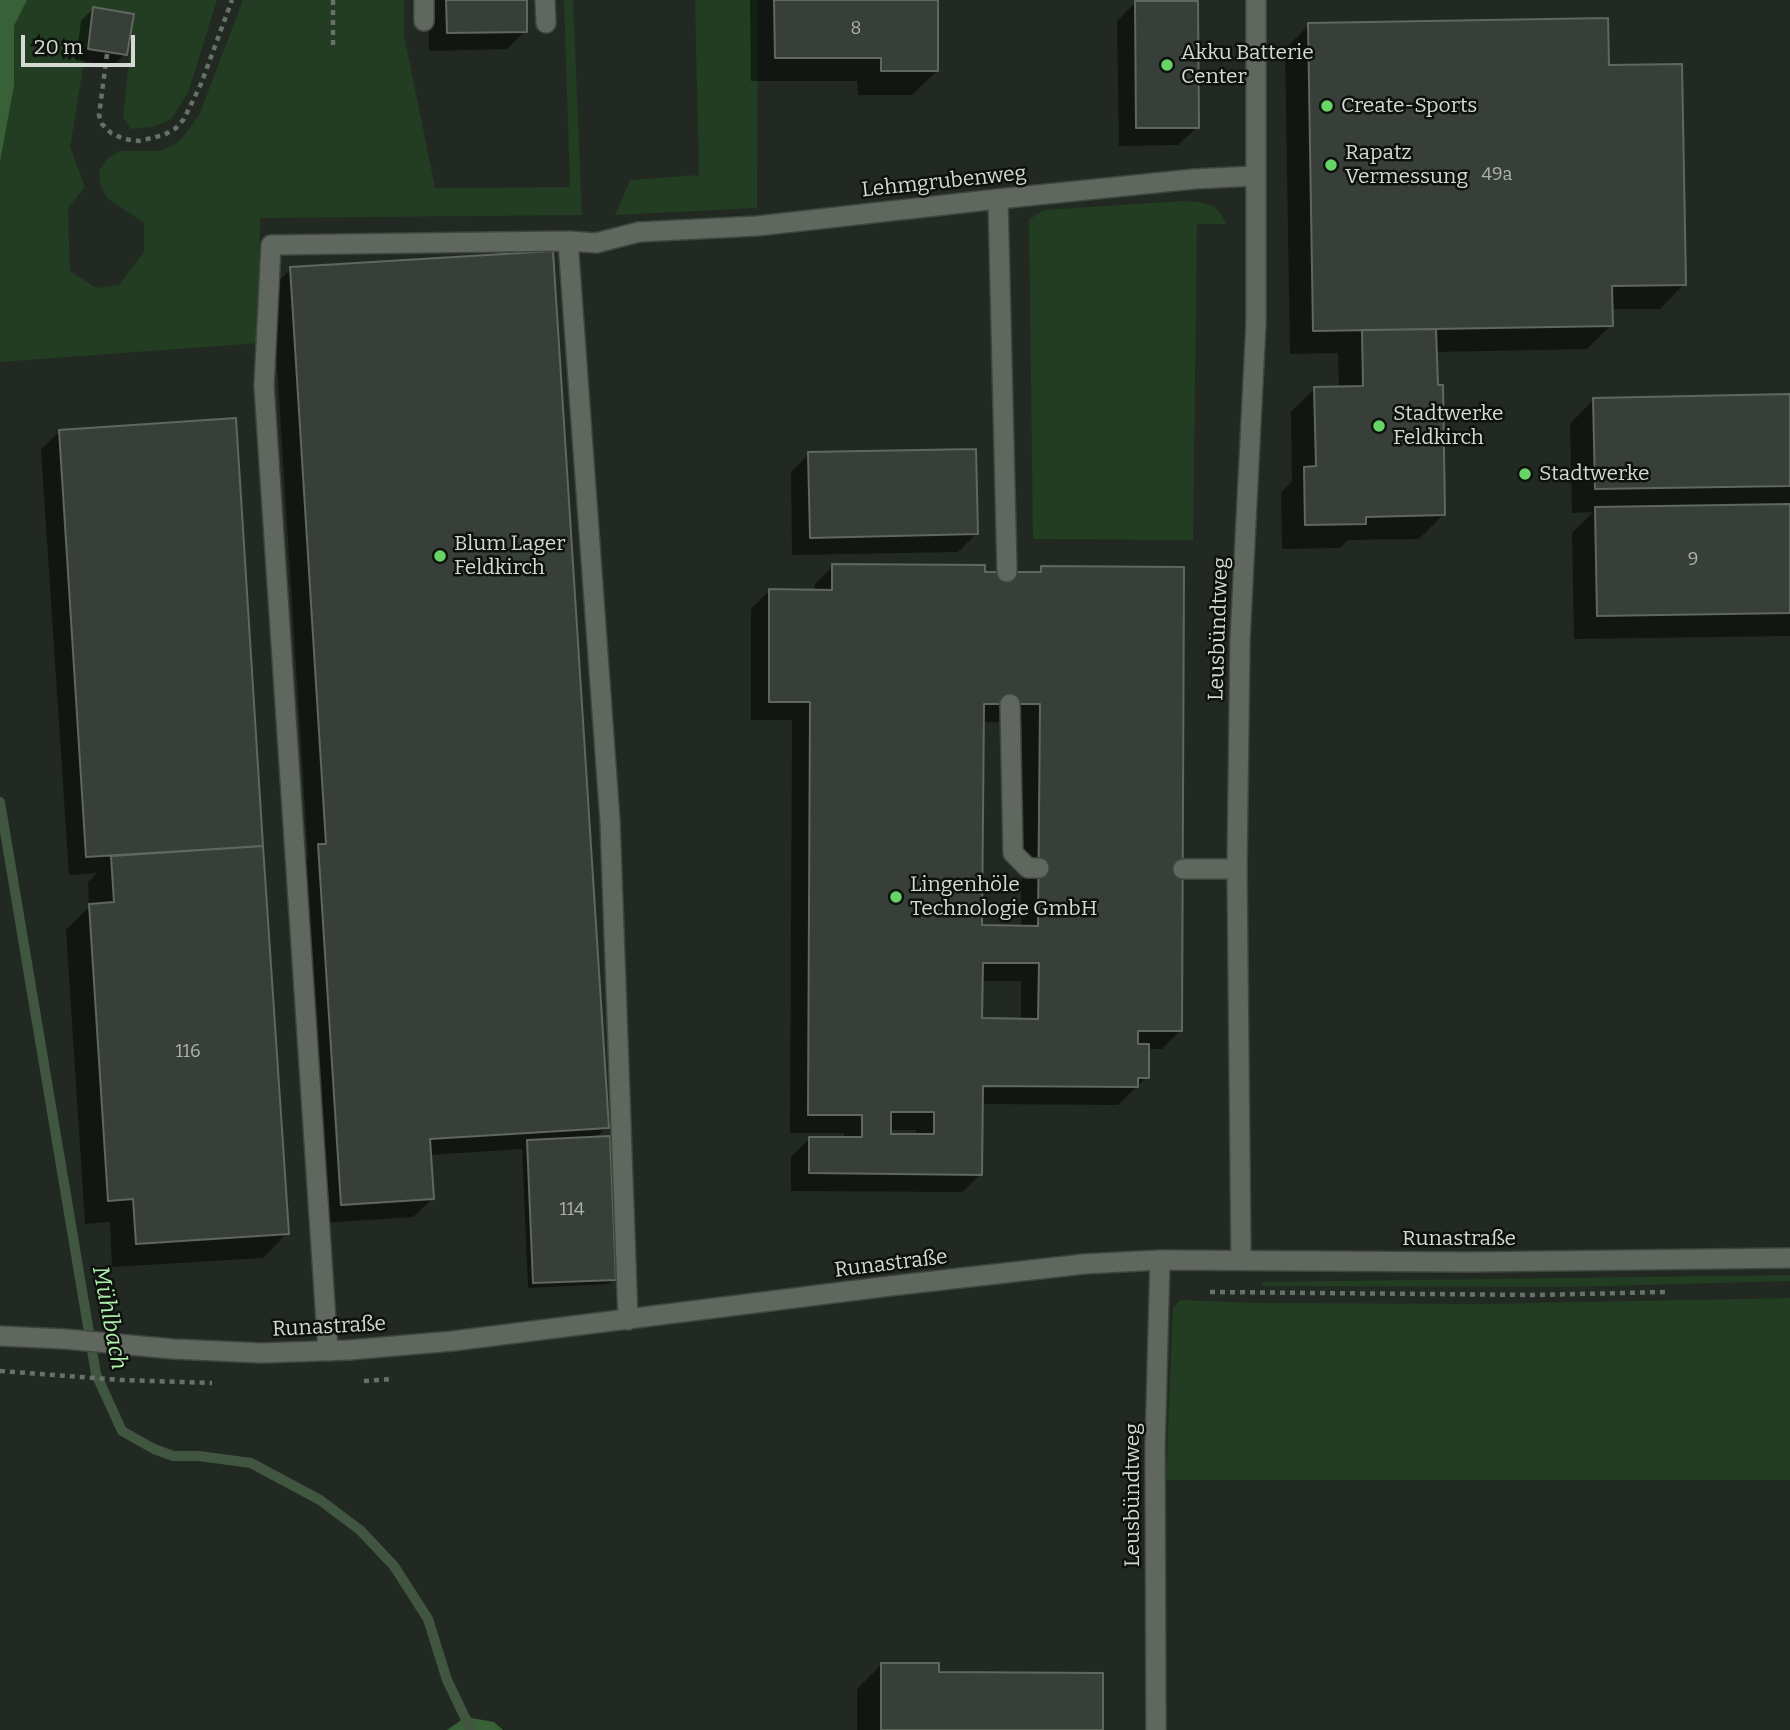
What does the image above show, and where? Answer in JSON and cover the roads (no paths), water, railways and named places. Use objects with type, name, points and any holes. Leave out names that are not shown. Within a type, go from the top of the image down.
[{"type":"street","points":[[424,0],[424,21]]},
{"type":"street","points":[[545,0],[546,23]]},
{"type":"street","name":"Leusbündtweg","points":[[1241,1261],[1237,869],[1240,640],[1256,323],[1256,0]]},
{"type":"street","name":"Lehmgrubenweg","points":[[328,1351],[264,386],[271,245],[568,241],[596,243],[639,232],[757,226],[999,199],[1254,176]]},
{"type":"street","points":[[999,199],[1007,572]]},
{"type":"street","points":[[568,241],[610,821],[628,1320]]},
{"type":"street","points":[[1010,705],[1013,853],[1028,868],[1039,868]]},
{"type":"street","points":[[1182,869],[1237,869]]},
{"type":"street","name":"Runastraße","points":[[0,1336],[173,1349],[261,1353],[328,1351],[453,1342],[1084,1264],[1160,1260],[1469,1262],[1790,1258]]},
{"type":"street","name":"Leusbündtweg","points":[[1156,1730],[1155,1447],[1160,1260]]},
{"type":"waterway","name":"Mühlbach","points":[[0,802],[96,1374],[122,1431],[173,1456],[199,1456],[251,1463],[320,1500],[360,1530],[394,1566],[428,1619],[447,1680],[471,1730]]},
{"type":"place","name":"Akku Batterie Center","points":[[1167,65]]},
{"type":"place","name":"Create-Sports","points":[[1327,106]]},
{"type":"place","name":"Rapatz Vermessung","points":[[1331,165]]},
{"type":"place","name":"Stadtwerke Feldkirch","points":[[1379,426]]},
{"type":"place","name":"Stadtwerke","points":[[1525,474]]},
{"type":"place","name":"Blum Lager Feldkirch","points":[[440,556]]},
{"type":"place","name":"Lingenhöle Technologie GmbH","points":[[896,897]]}]
